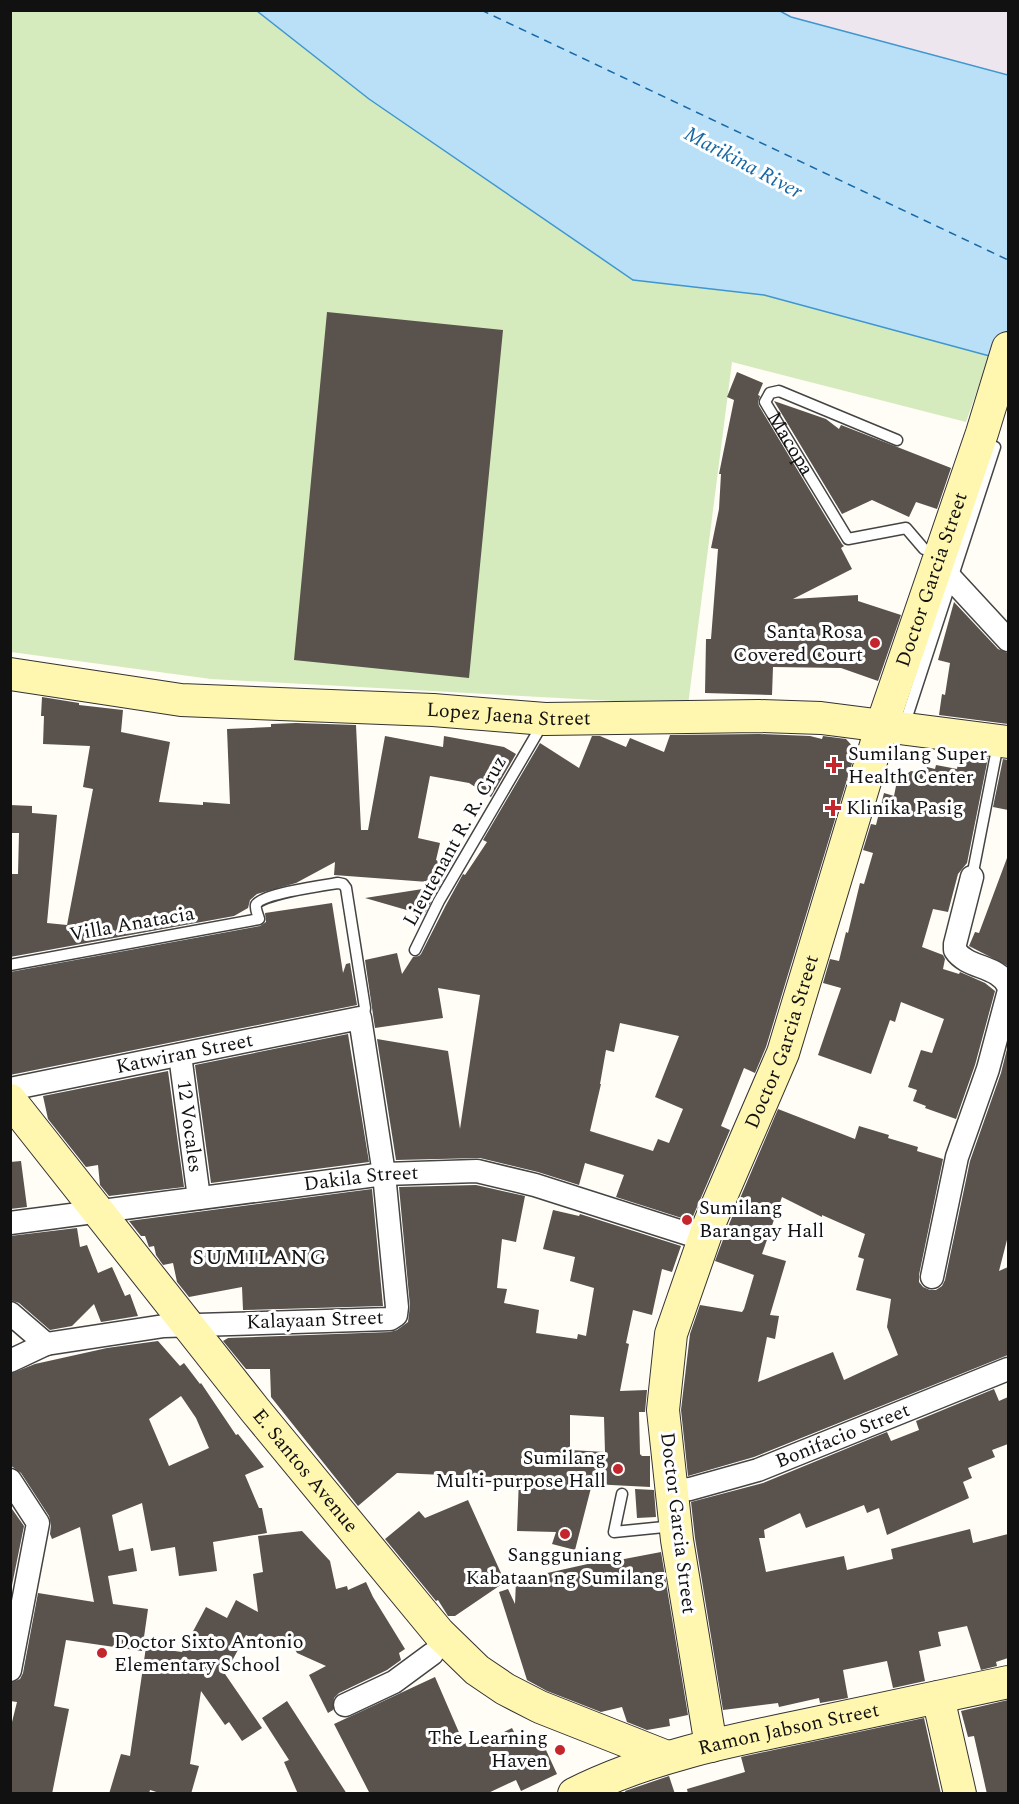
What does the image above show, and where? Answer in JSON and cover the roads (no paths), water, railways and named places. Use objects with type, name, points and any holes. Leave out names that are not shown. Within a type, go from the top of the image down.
[{"type":"street","name":"Doctor Garcia Street","points":[[711,1746],[676,1526],[663,1410],[671,1334],[704,1239],[783,1053],[868,769],[906,728],[989,440],[1008,348]]},
{"type":"street","points":[[950,576],[1008,640]]},
{"type":"street","name":"Lopez Jaena Street","points":[[10,674],[181,700],[433,710],[545,719],[759,716],[820,718],[1003,742]]},
{"type":"street","points":[[868,769],[893,745],[907,738],[906,728]]},
{"type":"street","points":[[972,877],[955,950],[964,960],[1006,980],[1008,986]]},
{"type":"street","points":[[932,1277],[957,1157],[988,1069],[1008,994]]},
{"type":"street","name":"Katwiran Street","points":[[10,1089],[360,1018]]},
{"type":"street","name":"Kalayaan Street","points":[[10,1361],[46,1344],[176,1325],[390,1319],[396,1315],[384,1174],[360,1018]]},
{"type":"street","name":"12 Vocales","points":[[180,1055],[199,1198]]},
{"type":"street","name":"E. Santos Avenue","points":[[10,1100],[86,1213]]},
{"type":"street","name":"E. Santos Avenue","points":[[10,1130],[86,1213],[432,1654],[452,1675],[491,1704],[527,1722],[655,1761]]},
{"type":"street","name":"Dakila Street","points":[[10,1222],[384,1174],[477,1171],[535,1185],[704,1239]]},
{"type":"street","points":[[10,1313],[46,1344]]},
{"type":"street","name":"E. Santos Avenue","points":[[176,1325],[255,1410],[439,1633],[477,1670],[505,1689],[540,1707],[655,1761]]},
{"type":"street","name":"Bonifacio Street","points":[[672,1491],[690,1489],[758,1470],[1008,1369]]},
{"type":"street","points":[[10,1480],[38,1523],[10,1670]]},
{"type":"street","points":[[345,1705],[394,1682],[432,1654]]},
{"type":"street","name":"Ramon Jabson Street","points":[[574,1794],[655,1761],[711,1746],[1008,1682]]},
{"type":"street","points":[[938,1697],[960,1794]]},
{"type":"lane","name":"Macopa","points":[[897,440],[778,391],[770,393],[765,402],[848,539],[906,528],[924,549]]},
{"type":"lane","points":[[906,728],[989,440]]},
{"type":"lane","name":"Lieutenant R. R. Cruz","points":[[415,950],[439,901],[545,719]]},
{"type":"lane","points":[[972,877],[1003,742]]},
{"type":"lane","name":"Villa Anatacia","points":[[10,965],[259,919],[256,908],[257,903],[261,900],[286,892],[338,883],[343,884],[346,888],[365,1008],[364,1016],[360,1018]]},
{"type":"lane","points":[[622,1494],[614,1532],[676,1526]]},
{"type":"water","name":"Marikina River","points":[[257,11],[780,11],[791,17],[1008,75],[1008,361],[764,295],[633,280],[369,99]]},
{"type":"place","name":"Santa Rosa Covered Court","points":[[875,643]]},
{"type":"place","name":"Sumilang Super Health Center","points":[[834,765]]},
{"type":"place","name":"Klinika Pasig","points":[[833,808]]},
{"type":"place","name":"Sumilang Barangay Hall","points":[[687,1220]]},
{"type":"place","name":"Sumilang Multi-purpose Hall","points":[[618,1469]]},
{"type":"place","name":"Sangguniang Kabataan ng Sumilang","points":[[565,1534]]},
{"type":"place","name":"Doctor Sixto Antonio Elementary School","points":[[102,1653]]},
{"type":"place","name":"The Learning Haven","points":[[560,1750]]},
{"type":"district","name":"SUMILANG","points":[[260,1257]]}]
